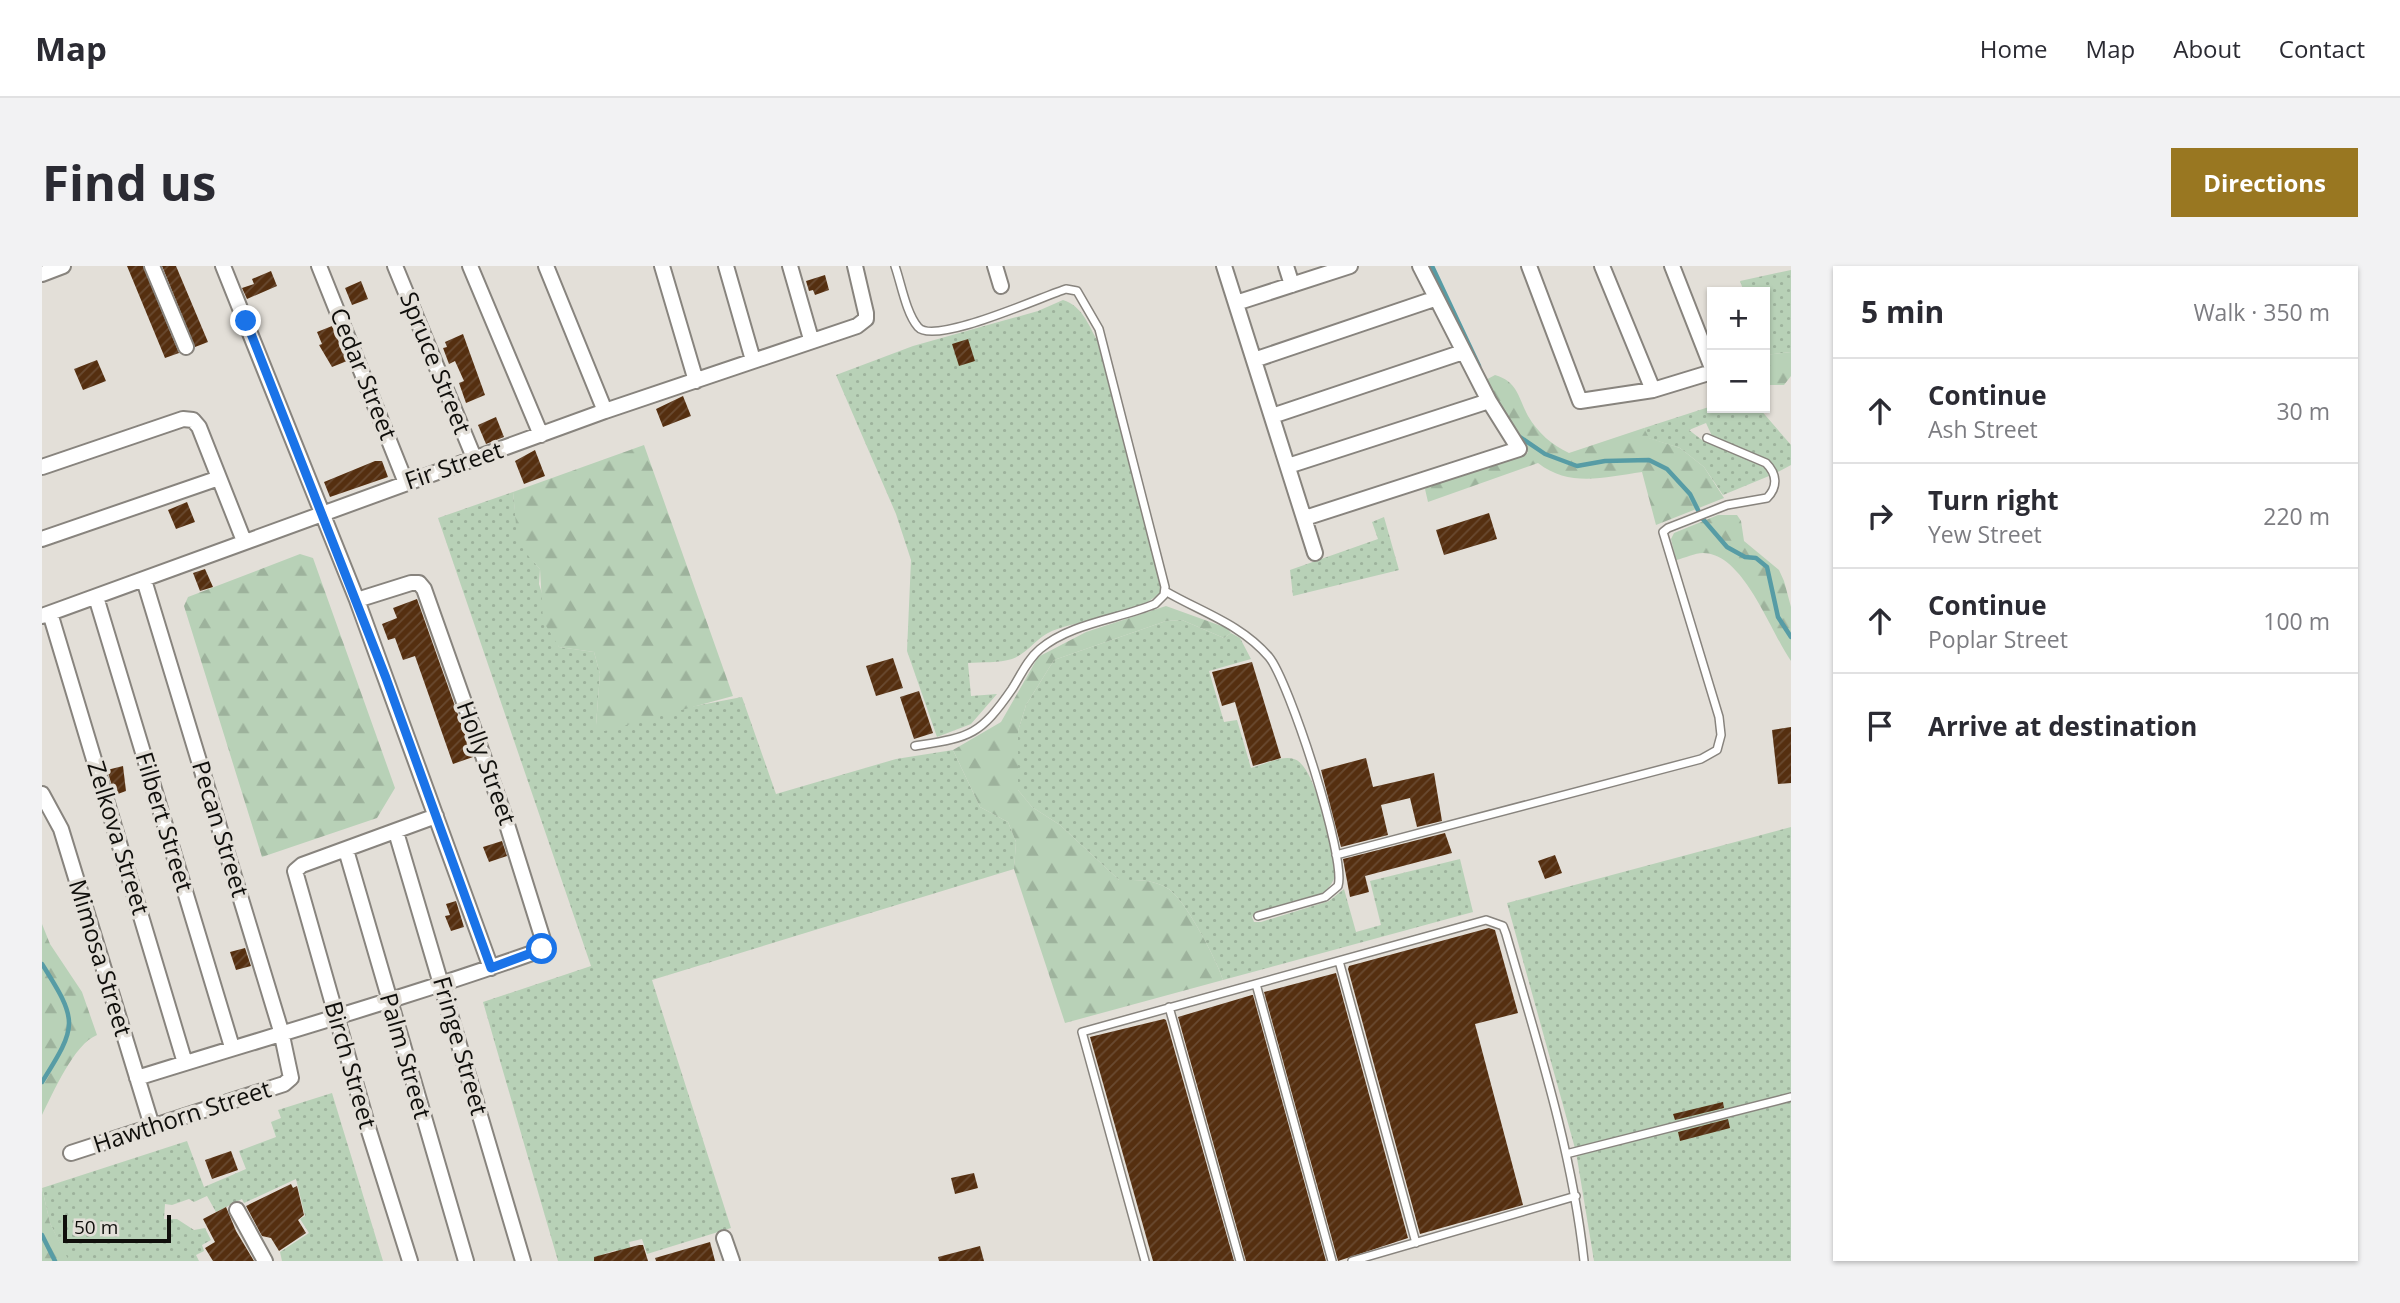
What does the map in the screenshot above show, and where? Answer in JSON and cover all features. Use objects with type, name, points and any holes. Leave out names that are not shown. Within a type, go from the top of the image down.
[{"type":"street","points":[[42,274],[63,266]]},
{"type":"street","points":[[152,266],[186,347]]},
{"type":"street","points":[[137,1078],[281,1031],[491,968],[357,600],[223,266]]},
{"type":"street","name":"Cedar Street","points":[[319,266],[406,483]]},
{"type":"street","name":"Spruce Street","points":[[395,266],[475,460]]},
{"type":"street","points":[[470,266],[541,435]]},
{"type":"street","points":[[547,266],[605,411]]},
{"type":"street","points":[[662,266],[696,380]]},
{"type":"street","points":[[726,266],[753,360]]},
{"type":"street","points":[[790,266],[811,339]]},
{"type":"street","name":"Fir Street","points":[[46,615],[605,411],[811,339],[857,326],[866,319],[855,266]]},
{"type":"street","points":[[995,266],[1001,286]]},
{"type":"street","points":[[1224,266],[1315,553]]},
{"type":"street","points":[[1286,266],[1292,285]]},
{"type":"street","points":[[1236,303],[1350,266]]},
{"type":"street","points":[[1305,518],[1519,449],[1489,401],[1434,299],[1420,266]]},
{"type":"street","points":[[1529,266],[1578,399],[1585,402],[1653,390],[1707,372]]},
{"type":"street","points":[[1602,266],[1653,390]]},
{"type":"street","points":[[1672,266],[1707,357]]},
{"type":"street","points":[[1254,360],[1434,299]]},
{"type":"street","points":[[1272,416],[1463,352]]},
{"type":"street","points":[[1288,466],[1489,401]]},
{"type":"street","points":[[42,467],[183,419],[193,420],[199,427],[243,541]]},
{"type":"street","points":[[42,539],[219,478]]},
{"type":"street","name":"Pecan Street","points":[[144,580],[281,1031],[290,1078]]},
{"type":"street","name":"Holly Street","points":[[357,600],[411,583],[419,583],[424,589],[508,826],[545,946],[491,968]]},
{"type":"street","name":"Filbert Street","points":[[96,597],[232,1047]]},
{"type":"street","name":"Zelkova Street","points":[[46,615],[185,1063]]},
{"type":"street","name":"Mimosa Street","points":[[42,794],[61,829],[152,1126]]},
{"type":"street","points":[[346,850],[436,816]]},
{"type":"street","name":"Fringe Street","points":[[396,831],[523,1261]]},
{"type":"street","name":"Birch Street","points":[[346,850],[297,868],[335,1016],[410,1261]]},
{"type":"street","name":"Palm Street","points":[[346,850],[466,1261]]},
{"type":"street","name":"Hawthorn Street","points":[[71,1153],[284,1084],[290,1078]]},
{"type":"street","points":[[237,1210],[265,1261]]},
{"type":"street","points":[[724,1238],[732,1261]]},
{"type":"lane","points":[[895,266],[916,325],[925,332],[936,332],[990,317],[1066,289],[1077,291],[1099,328],[1165,591],[1248,636],[1270,658],[1295,710],[1336,855],[1340,880],[1333,892],[1258,916]]},
{"type":"lane","points":[[1336,855],[1701,759],[1717,750],[1721,736],[1719,717],[1663,537],[1664,530],[1733,503],[1767,498],[1774,489],[1775,481],[1766,463],[1707,438]]},
{"type":"lane","points":[[915,746],[949,743],[975,731],[997,709],[1025,666],[1041,649],[1068,634],[1156,604],[1165,591]]},
{"type":"lane","points":[[1145,1261],[1082,1035],[1085,1030],[1486,920],[1503,926],[1566,1154],[1576,1196],[1584,1261]]},
{"type":"lane","points":[[1339,961],[1416,1242]]},
{"type":"lane","points":[[1256,984],[1332,1261]]},
{"type":"lane","points":[[1169,1007],[1240,1261]]},
{"type":"lane","points":[[1566,1154],[1791,1097]]},
{"type":"lane","points":[[1352,1261],[1576,1196]]},
{"type":"green space","points":[[1791,270],[1791,352],[1770,354],[1770,287],[1742,287],[1740,281]]},
{"type":"green space","points":[[1063,300],[1080,311],[1097,340],[1161,583],[1160,593],[1123,612],[1052,631],[1012,659],[968,663],[971,696],[997,694],[971,724],[937,737],[907,651],[911,560],[896,514],[836,375],[913,346],[1038,311]]},
{"type":"green space","points":[[1791,352],[1791,376],[1784,385],[1770,385],[1770,354]]},
{"type":"green space","points":[[1495,375],[1513,386],[1536,428],[1563,450],[1569,453],[1644,428],[1649,438],[1680,448],[1704,467],[1724,498],[1656,525],[1642,472],[1601,478],[1575,478],[1550,471],[1538,463],[1428,502],[1425,489],[1428,486],[1528,453],[1484,381]]},
{"type":"green space","points":[[1707,408],[1707,413],[1763,413],[1791,445],[1791,465],[1776,473],[1770,463],[1712,436],[1706,423],[1689,430],[1702,440],[1766,468],[1769,476],[1723,495],[1704,467],[1680,448],[1648,438],[1644,428]]},
{"type":"green space","points":[[644,445],[733,696],[601,732],[596,725],[600,674],[594,652],[559,647],[543,621],[540,569],[529,557],[517,535],[513,492]]},
{"type":"green space","points":[[513,492],[519,533],[527,551],[540,569],[539,584],[559,647],[594,652],[600,674],[596,725],[742,697],[776,794],[896,759],[953,750],[980,807],[1008,822],[1016,842],[1014,869],[652,980],[731,1228],[647,1254],[642,1239],[629,1242],[633,1258],[620,1261],[616,1250],[604,1254],[605,1261],[558,1261],[483,1002],[591,966],[438,518]]},
{"type":"green space","points":[[1718,515],[1737,515],[1741,521],[1744,541],[1779,570],[1791,607],[1791,661],[1755,596],[1731,566],[1718,556],[1703,553],[1676,560],[1671,539],[1674,533]]},
{"type":"green space","points":[[1384,517],[1399,570],[1293,596],[1290,570],[1378,539],[1372,522]]},
{"type":"green space","points":[[300,554],[313,558],[395,788],[377,818],[262,857],[184,606],[188,597]]},
{"type":"green space","points":[[1166,606],[1227,628],[1231,633],[1224,638],[1182,620],[1166,621],[1054,660],[1026,705],[1018,731],[1018,790],[1032,807],[1060,825],[1119,880],[1156,883],[1174,894],[1199,930],[1223,980],[1065,1023],[1014,869],[1016,842],[1008,822],[980,807],[953,750],[1001,722],[1038,657],[1086,632]]},
{"type":"green space","points":[[1182,620],[1224,638],[1231,633],[1240,638],[1251,659],[1209,671],[1224,722],[1237,720],[1251,768],[1284,758],[1294,759],[1302,765],[1316,791],[1326,827],[1336,870],[1333,881],[1326,890],[1306,901],[1257,911],[1252,917],[1254,922],[1329,901],[1344,889],[1356,932],[1381,925],[1370,881],[1460,859],[1473,912],[1223,980],[1199,930],[1174,894],[1156,883],[1119,880],[1060,825],[1032,807],[1018,790],[1018,731],[1026,705],[1054,660],[1166,621]]},
{"type":"green space","points":[[1791,827],[1791,1261],[1594,1261],[1576,1152],[1507,903]]},
{"type":"green space","points":[[42,924],[50,944],[82,992],[97,1035],[88,1040],[72,1058],[42,1115]]},
{"type":"green space","points":[[332,1093],[383,1261],[282,1261],[280,1252],[309,1233],[300,1219],[305,1216],[296,1179],[244,1203],[242,1199],[216,1212],[207,1196],[194,1202],[189,1199],[172,1205],[165,1204],[164,1219],[177,1219],[194,1230],[205,1228],[211,1240],[202,1245],[204,1251],[196,1255],[199,1261],[68,1261],[50,1223],[42,1188],[187,1141],[204,1187],[246,1169],[239,1151],[276,1137],[271,1122],[281,1118],[278,1110]]},
{"type":"green space","points":[[42,1188],[50,1223],[69,1261],[42,1261]]},
{"type":"building","points":[[127,266],[143,266],[179,353],[165,358]]},
{"type":"building","points":[[162,266],[176,266],[208,342],[195,347]]},
{"type":"building","points":[[271,271],[277,286],[247,299],[242,288],[254,284],[252,279]]},
{"type":"building","points":[[825,275],[829,290],[815,295],[813,290],[809,291],[806,281]]},
{"type":"building","points":[[361,281],[368,299],[352,305],[345,288]]},
{"type":"building","points":[[332,326],[347,361],[332,367],[319,345],[322,344],[317,332]]},
{"type":"building","points":[[463,334],[485,395],[466,403],[459,383],[464,381],[455,361],[449,364],[443,348],[447,347],[445,342]]},
{"type":"building","points":[[968,339],[975,361],[959,366],[952,344]]},
{"type":"building","points":[[97,360],[106,381],[83,390],[74,369]]},
{"type":"building","points":[[683,396],[691,416],[663,427],[656,409]]},
{"type":"building","points":[[496,417],[504,437],[486,444],[478,425]]},
{"type":"building","points":[[535,450],[545,476],[524,484],[515,461]]},
{"type":"building","points":[[375,461],[382,461],[388,477],[330,497],[324,482]]},
{"type":"building","points":[[187,502],[195,522],[176,529],[168,510]]},
{"type":"building","points":[[1489,513],[1497,539],[1444,555],[1436,530]]},
{"type":"building","points":[[205,569],[213,587],[200,591],[193,573]]},
{"type":"building","points":[[417,599],[473,757],[453,764],[415,656],[403,660],[395,638],[388,640],[382,624],[397,618],[393,608]]},
{"type":"building","points":[[893,658],[903,688],[876,696],[866,666]]},
{"type":"building","points":[[1252,662],[1281,758],[1253,766],[1235,702],[1222,706],[1212,672]]},
{"type":"building","points":[[919,691],[933,733],[914,739],[900,697]]},
{"type":"building","points":[[1791,727],[1791,783],[1778,784],[1772,730]]},
{"type":"building","points":[[1366,758],[1373,787],[1434,773],[1442,821],[1417,827],[1410,798],[1381,805],[1388,835],[1341,847],[1321,770]]},
{"type":"building","points":[[123,766],[126,791],[115,795],[107,770]]},
{"type":"building","points":[[1445,833],[1452,853],[1365,876],[1369,892],[1350,897],[1343,859]]},
{"type":"building","points":[[502,841],[507,856],[489,862],[483,847]]},
{"type":"building","points":[[1555,855],[1562,873],[1545,879],[1538,861]]},
{"type":"building","points":[[456,901],[464,927],[451,931],[445,916],[450,915],[446,904]]},
{"type":"building","points":[[1489,928],[1495,930],[1518,1013],[1475,1024],[1523,1205],[1420,1234],[1348,969],[1349,966]]},
{"type":"building","points":[[245,948],[251,966],[236,970],[230,952]]},
{"type":"building","points":[[1336,973],[1408,1238],[1338,1261],[1264,992]]},
{"type":"building","points":[[1253,995],[1326,1261],[1246,1261],[1178,1017]]},
{"type":"building","points":[[1164,1019],[1234,1261],[1153,1261],[1090,1037]]},
{"type":"building","points":[[1723,1102],[1724,1108],[1675,1120],[1673,1114]]},
{"type":"building","points":[[1728,1119],[1730,1128],[1680,1141],[1678,1132]]},
{"type":"building","points":[[231,1151],[238,1170],[212,1179],[205,1160]]},
{"type":"building","points":[[974,1173],[978,1188],[955,1194],[951,1178]]},
{"type":"building","points":[[291,1184],[293,1188],[297,1186],[304,1215],[298,1220],[306,1233],[279,1251],[271,1238],[262,1236],[246,1206]]},
{"type":"building","points":[[226,1207],[236,1231],[254,1261],[213,1261],[205,1248],[215,1242],[203,1219]]},
{"type":"building","points":[[710,1242],[715,1261],[656,1261],[655,1258]]},
{"type":"building","points":[[643,1245],[648,1261],[594,1261],[594,1257]]},
{"type":"building","points":[[980,1246],[984,1261],[939,1261],[938,1257]]},
{"type":"waterway","points":[[1432,266],[1479,366]]},
{"type":"waterway","points":[[1517,435],[1545,454],[1577,466],[1605,461],[1649,460],[1667,469],[1690,494],[1702,518],[1727,547],[1745,557],[1756,558],[1767,567],[1778,617],[1791,637]]},
{"type":"waterway","points":[[42,964],[62,998],[69,1023],[62,1048],[42,1082]]},
{"type":"waterway","points":[[42,1235],[55,1261]]},
{"type":"route","points":[[246,321],[357,600],[491,968],[542,949]]}]
